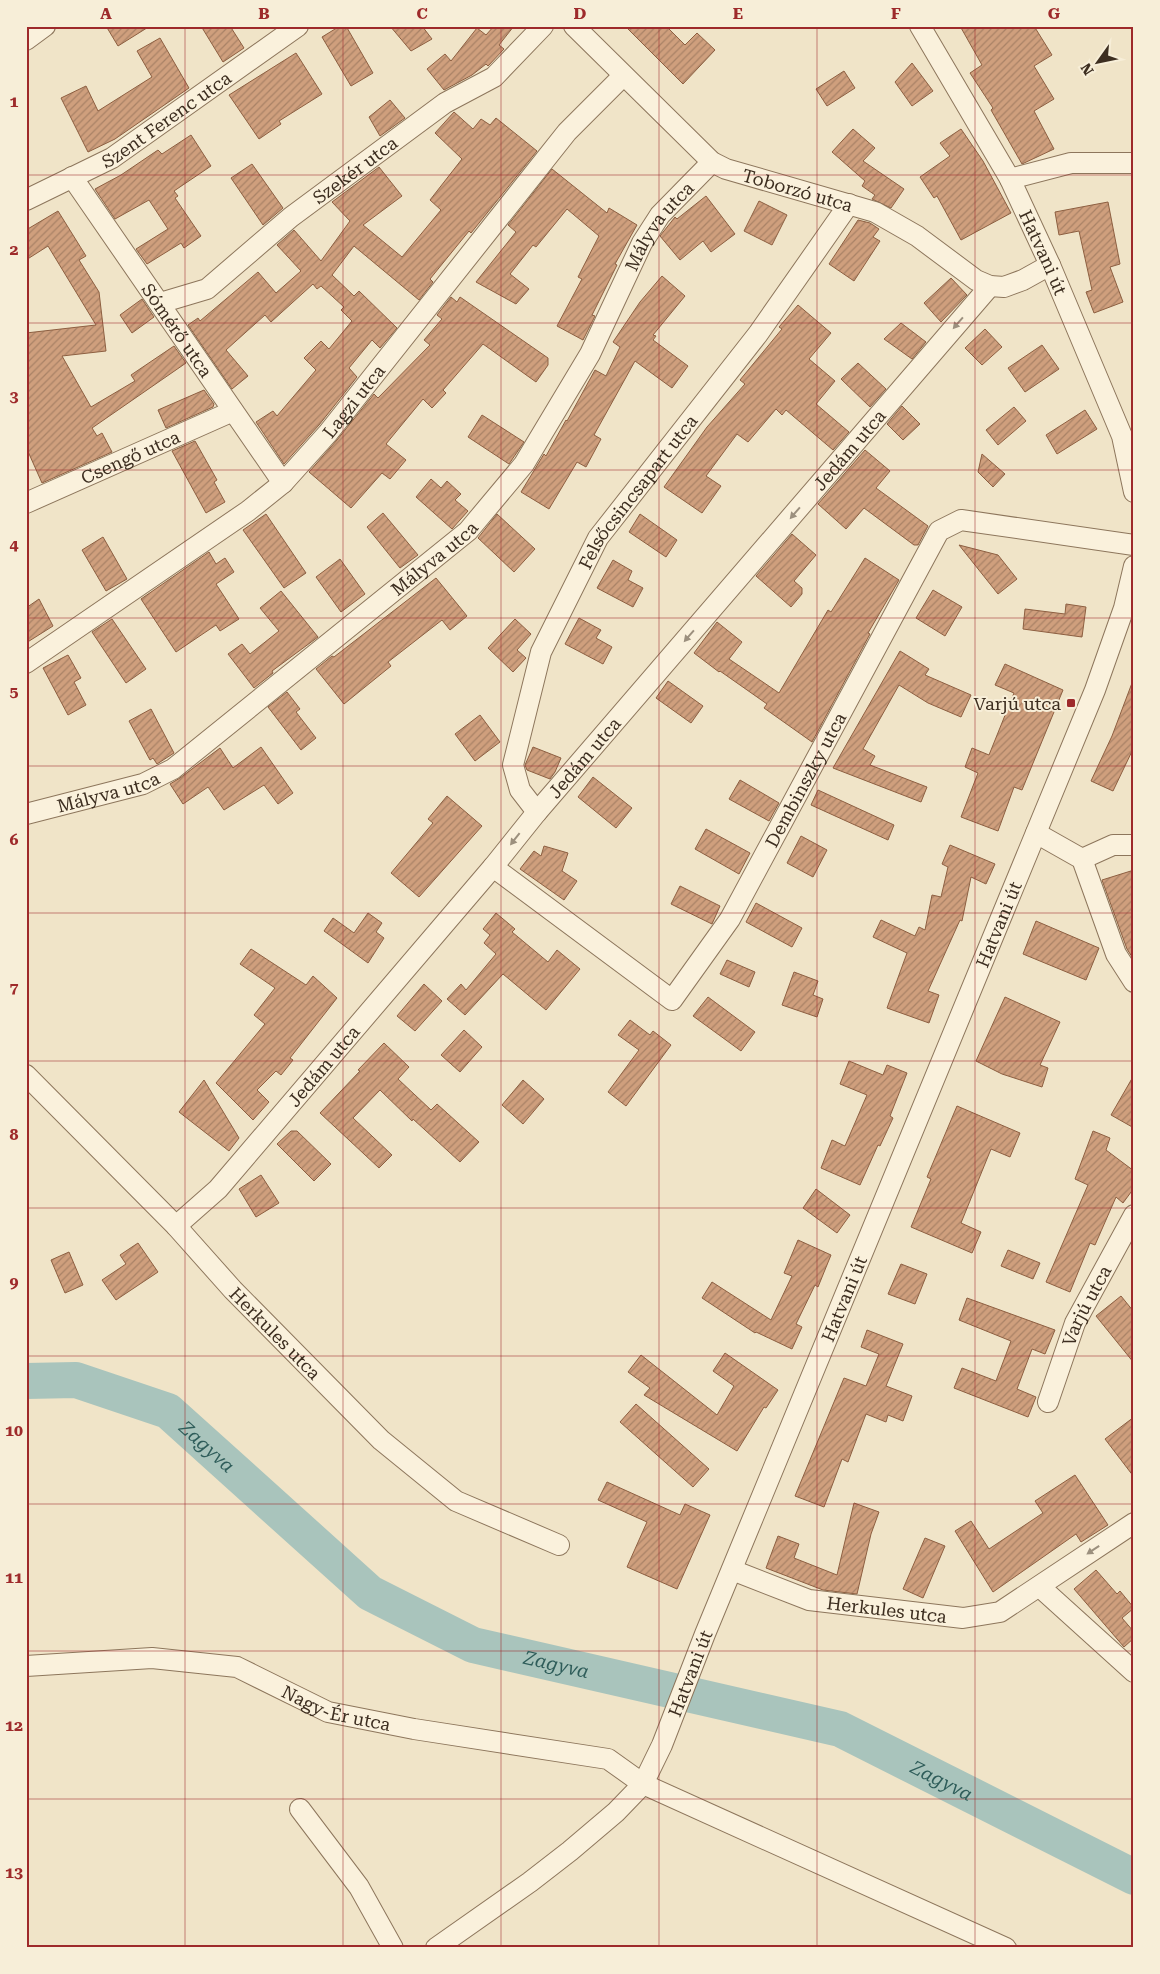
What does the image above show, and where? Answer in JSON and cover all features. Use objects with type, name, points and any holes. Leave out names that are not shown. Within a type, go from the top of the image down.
[{"type":"street","points":[[26,40],[45,26]]},
{"type":"street","name":"Szent Ferenc utca","points":[[26,200],[112,158],[298,26]]},
{"type":"street","name":"Szekér utca","points":[[160,303],[207,289],[291,217],[445,103],[494,77],[543,26]]},
{"type":"street","name":"Toborzó utca","points":[[574,26],[712,162],[726,168],[875,212],[917,236],[976,280],[990,286]]},
{"type":"street","name":"Hatvani út","points":[[920,26],[1010,179],[1050,265],[1122,436],[1134,492]]},
{"type":"street","name":"Lagzi utca","points":[[26,662],[248,511],[283,483],[328,434],[567,132],[623,76]]},
{"type":"street","name":"Mályva utca","points":[[26,814],[143,784],[173,769],[468,531],[524,464],[590,354],[642,243],[660,215],[712,162]]},
{"type":"street","points":[[1010,179],[1071,163],[1134,163]]},
{"type":"street","name":"Sómérő utca","points":[[72,178],[283,483]]},
{"type":"street","name":"Felsőcsincsapart utca","points":[[537,812],[520,790],[513,765],[541,652],[598,538],[758,334],[849,204]]},
{"type":"street","points":[[990,286],[1004,287],[1023,280],[1050,265]]},
{"type":"street","name":"Jedám utca","points":[[176,1226],[218,1189],[493,868],[537,812],[990,286]]},
{"type":"street","name":"Csengő utca","points":[[26,503],[234,411]]},
{"type":"street","name":"Dembinszky utca","points":[[493,868],[672,1000],[730,920],[939,531],[961,520],[1134,546]]},
{"type":"street","name":"Hatvani út","points":[[436,1948],[570,1852],[616,1812],[643,1784],[662,1744],[705,1634],[1095,690],[1124,608],[1134,566]]},
{"type":"street","points":[[1036,833],[1082,859],[1116,954],[1134,982]]},
{"type":"street","points":[[1082,859],[1113,845],[1134,845]]},
{"type":"street","name":"Herkules utca","points":[[26,1075],[176,1226],[233,1290],[381,1440],[456,1501],[559,1545]]},
{"type":"street","name":"Varjú utca","points":[[1048,1402],[1075,1323],[1134,1215]]},
{"type":"street","name":"Herkules utca","points":[[732,1570],[809,1600],[963,1618],[1000,1612],[1134,1523]]},
{"type":"street","points":[[1040,1587],[1134,1672]]},
{"type":"street","name":"Nagy-Ér utca","points":[[26,1666],[152,1658],[237,1667],[328,1712],[414,1728],[608,1759],[643,1784],[1006,1948]]},
{"type":"street","points":[[300,1809],[359,1887],[393,1948]]},
{"type":"building","points":[[106,26],[150,26],[118,46]]},
{"type":"building","points":[[201,26],[230,26],[244,48],[223,62]]},
{"type":"building","points":[[340,26],[346,26],[373,73],[351,86],[322,37]]},
{"type":"building","points":[[390,26],[422,26],[432,39],[411,51]]},
{"type":"building","points":[[494,26],[514,26],[499,45],[504,49],[488,66],[486,64],[472,75],[444,90],[427,69],[445,54],[451,61],[477,28],[486,35]]},
{"type":"building","points":[[625,26],[666,26],[685,45],[697,33],[715,50],[683,84]]},
{"type":"building","points":[[960,26],[1034,26],[1052,55],[1034,66],[1054,99],[1034,111],[1054,149],[1022,164],[991,110],[993,108],[970,73],[982,65]]},
{"type":"building","points":[[160,38],[189,88],[115,139],[88,152],[61,98],[86,86],[98,111],[152,77],[137,51]]},
{"type":"building","points":[[296,53],[322,94],[279,121],[281,124],[259,139],[229,95]]},
{"type":"building","points":[[912,63],[933,91],[912,106],[895,82]]},
{"type":"building","points":[[844,71],[855,88],[827,106],[816,89]]},
{"type":"building","points":[[390,100],[405,118],[380,136],[369,117]]},
{"type":"building","points":[[454,112],[473,129],[481,119],[490,125],[496,118],[537,151],[471,233],[469,231],[430,279],[433,282],[419,300],[354,246],[332,275],[354,296],[359,291],[397,328],[380,348],[372,340],[349,368],[357,377],[319,425],[284,464],[256,422],[273,411],[277,416],[316,370],[304,358],[321,341],[329,349],[352,321],[341,310],[344,307],[321,286],[317,289],[313,284],[271,322],[265,315],[226,350],[248,376],[232,389],[188,325],[198,318],[200,321],[258,272],[276,293],[301,271],[277,245],[294,230],[321,261],[350,221],[332,202],[379,167],[402,196],[363,225],[402,257],[441,210],[430,200],[462,159],[435,133]]},
{"type":"building","points":[[853,129],[875,148],[863,161],[904,189],[891,208],[872,199],[875,195],[862,186],[865,181],[832,152]]},
{"type":"building","points":[[961,129],[983,161],[1011,213],[961,240],[937,196],[934,198],[920,177],[950,156],[940,143]]},
{"type":"building","points":[[191,135],[211,166],[174,191],[178,196],[175,198],[201,236],[184,248],[181,243],[147,264],[136,249],[168,229],[149,200],[115,219],[95,189],[121,175],[158,150],[162,154]]},
{"type":"building","points":[[252,164],[283,208],[263,225],[231,178]]},
{"type":"building","points":[[552,169],[607,213],[609,208],[637,225],[615,264],[617,265],[592,315],[595,316],[583,340],[557,326],[582,279],[578,277],[599,236],[567,209],[536,247],[533,245],[510,274],[529,289],[516,304],[476,282],[516,232],[508,225]]},
{"type":"building","points":[[706,196],[735,234],[711,252],[703,241],[680,260],[660,236],[675,217],[677,219]]},
{"type":"building","points":[[759,201],[787,215],[772,245],[744,231]]},
{"type":"building","points":[[1108,202],[1120,264],[1110,267],[1123,302],[1094,313],[1086,292],[1092,290],[1079,231],[1059,235],[1055,212]]},
{"type":"building","points":[[58,211],[86,256],[79,260],[99,292],[106,351],[62,356],[91,407],[135,381],[131,375],[174,346],[186,363],[92,428],[97,436],[102,433],[112,452],[42,483],[26,447],[26,333],[96,325],[48,246],[26,260],[26,230]]},
{"type":"building","points":[[858,220],[870,223],[879,229],[873,237],[880,241],[854,281],[829,264]]},
{"type":"building","points":[[662,276],[685,296],[653,335],[656,336],[653,340],[688,366],[672,388],[635,361],[594,435],[601,439],[586,467],[577,462],[549,509],[521,492],[544,454],[546,456],[595,370],[606,376],[620,347],[613,342],[640,302]]},
{"type":"building","points":[[951,278],[967,295],[941,322],[924,303]]},
{"type":"building","points":[[451,297],[457,302],[460,297],[548,358],[548,365],[536,382],[483,344],[443,390],[446,393],[432,408],[423,399],[386,444],[406,460],[390,479],[382,473],[351,508],[309,472],[374,394],[378,398],[430,345],[424,340],[442,319],[437,315]]},
{"type":"building","points":[[142,299],[154,317],[132,333],[120,315]]},
{"type":"building","points":[[798,305],[831,333],[809,359],[835,381],[816,404],[849,432],[833,450],[786,410],[782,415],[776,409],[748,442],[737,434],[706,476],[721,486],[702,513],[664,487],[707,427],[745,384],[740,380],[782,329],[779,327]]},
{"type":"building","points":[[901,323],[926,342],[912,359],[884,339]]},
{"type":"building","points":[[985,329],[1002,347],[982,365],[965,348]]},
{"type":"building","points":[[1042,345],[1059,369],[1025,392],[1008,368]]},
{"type":"building","points":[[858,363],[886,389],[870,407],[841,379]]},
{"type":"building","points":[[204,390],[214,404],[213,407],[166,428],[158,410]]},
{"type":"building","points":[[902,406],[920,424],[903,440],[887,424]]},
{"type":"building","points":[[1014,407],[1026,421],[998,445],[986,430]]},
{"type":"building","points":[[1085,410],[1097,429],[1057,454],[1046,435]]},
{"type":"building","points":[[482,415],[524,442],[509,464],[468,437]]},
{"type":"building","points":[[195,441],[217,480],[214,482],[225,502],[206,513],[172,451]]},
{"type":"building","points":[[865,450],[890,471],[876,488],[928,526],[918,545],[914,545],[864,508],[846,529],[818,504]]},
{"type":"building","points":[[982,454],[1005,474],[993,487],[978,472]]},
{"type":"building","points":[[431,479],[441,488],[447,481],[461,494],[455,500],[468,511],[452,529],[416,497]]},
{"type":"building","points":[[383,513],[418,555],[400,568],[367,527]]},
{"type":"building","points":[[266,514],[306,573],[284,588],[243,530]]},
{"type":"building","points":[[497,514],[535,549],[514,572],[478,538]]},
{"type":"building","points":[[640,514],[677,540],[666,557],[629,532]]},
{"type":"building","points":[[792,534],[816,555],[794,581],[802,588],[802,594],[791,607],[756,576]]},
{"type":"building","points":[[103,537],[127,579],[106,591],[82,550]]},
{"type":"building","points":[[959,545],[998,555],[1017,579],[998,594]]},
{"type":"building","points":[[209,552],[216,564],[225,558],[234,572],[216,584],[239,619],[220,631],[216,625],[176,652],[141,599]]},
{"type":"building","points":[[865,558],[899,580],[868,633],[870,634],[812,742],[764,708],[767,704],[694,653],[717,622],[742,642],[729,659],[779,693],[828,610],[831,612]]},
{"type":"building","points":[[340,559],[365,594],[341,612],[316,577]]},
{"type":"building","points":[[613,560],[632,571],[628,580],[643,588],[633,607],[597,588]]},
{"type":"building","points":[[436,578],[467,616],[450,630],[442,620],[388,662],[391,666],[344,704],[316,669]]},
{"type":"building","points":[[933,590],[962,607],[945,636],[916,618]]},
{"type":"building","points":[[281,591],[318,637],[272,671],[273,673],[254,688],[228,654],[242,644],[250,654],[279,631],[260,608]]},
{"type":"building","points":[[39,599],[53,626],[26,643],[26,608]]},
{"type":"building","points":[[1066,604],[1086,607],[1082,637],[1023,629],[1025,609],[1065,614]]},
{"type":"building","points":[[579,618],[601,630],[596,638],[612,647],[603,664],[565,644]]},
{"type":"building","points":[[112,619],[146,669],[126,683],[92,632]]},
{"type":"building","points":[[515,619],[531,634],[517,650],[526,658],[513,672],[488,648]]},
{"type":"building","points":[[900,651],[929,669],[925,675],[971,695],[961,717],[928,703],[899,685],[863,749],[875,756],[870,765],[927,787],[921,802],[833,768]]},
{"type":"building","points":[[68,655],[81,678],[74,682],[86,705],[68,715],[43,668]]},
{"type":"building","points":[[1005,664],[1063,690],[1022,790],[1014,787],[998,831],[961,817],[978,773],[965,767],[972,748],[989,755],[1014,693],[995,685]]},
{"type":"building","points":[[668,681],[703,706],[691,723],[656,698]]},
{"type":"building","points":[[1132,683],[1134,683],[1134,747],[1113,791],[1091,781],[1112,736]]},
{"type":"building","points":[[287,692],[300,709],[296,712],[316,738],[301,750],[268,707]]},
{"type":"building","points":[[151,709],[174,753],[157,764],[153,758],[150,760],[129,721]]},
{"type":"building","points":[[480,715],[500,742],[475,761],[455,734]]},
{"type":"building","points":[[261,747],[293,793],[278,804],[264,785],[224,810],[208,787],[183,804],[170,784],[220,748],[233,768]]},
{"type":"building","points":[[533,747],[561,758],[550,779],[527,770],[525,765]]},
{"type":"building","points":[[593,777],[632,808],[616,828],[578,797]]},
{"type":"building","points":[[740,780],[779,803],[769,821],[729,799]]},
{"type":"building","points":[[818,790],[894,825],[888,840],[811,805]]},
{"type":"building","points":[[447,796],[482,826],[419,897],[391,873],[433,823],[428,819]]},
{"type":"building","points":[[706,829],[750,853],[739,874],[695,849]]},
{"type":"building","points":[[801,836],[827,850],[813,877],[787,863]]},
{"type":"building","points":[[950,845],[995,864],[986,884],[971,877],[962,921],[960,920],[928,991],[939,995],[929,1023],[887,1008],[907,953],[873,937],[881,920],[915,936],[919,927],[925,930],[932,895],[941,897],[948,867],[942,864]]},
{"type":"building","points":[[544,846],[568,853],[562,871],[577,881],[564,900],[520,869],[534,851],[541,856]]},
{"type":"building","points":[[1134,870],[1134,960],[1127,949],[1102,880]]},
{"type":"building","points":[[680,886],[720,906],[712,924],[671,904]]},
{"type":"building","points":[[756,903],[802,928],[792,947],[746,922]]},
{"type":"building","points":[[368,913],[382,923],[376,932],[384,938],[368,963],[324,931],[333,918],[354,933]]},
{"type":"building","points":[[496,913],[515,929],[512,932],[548,962],[557,950],[580,969],[546,1010],[503,974],[465,1015],[447,999],[461,984],[466,990],[496,954],[484,943],[490,935],[483,929]]},
{"type":"building","points":[[1036,921],[1099,948],[1086,980],[1023,954]]},
{"type":"building","points":[[251,949],[306,985],[313,976],[337,998],[290,1058],[293,1060],[281,1075],[276,1071],[257,1090],[269,1102],[253,1120],[216,1083],[265,1024],[254,1015],[275,988],[240,964]]},
{"type":"building","points":[[727,960],[755,972],[749,987],[720,974]]},
{"type":"building","points":[[794,972],[818,981],[813,995],[823,999],[817,1017],[782,1005]]},
{"type":"building","points":[[424,984],[442,1001],[415,1031],[397,1016]]},
{"type":"building","points":[[708,997],[755,1032],[741,1051],[693,1016]]},
{"type":"building","points":[[1005,997],[1060,1022],[1040,1065],[1048,1068],[1042,1087],[1002,1074],[976,1061]]},
{"type":"building","points":[[630,1020],[650,1035],[653,1031],[671,1045],[626,1106],[608,1092],[639,1050],[618,1035]]},
{"type":"building","points":[[464,1030],[482,1047],[460,1072],[441,1055]]},
{"type":"building","points":[[384,1043],[409,1067],[398,1079],[431,1110],[437,1104],[479,1142],[460,1162],[413,1119],[412,1121],[380,1090],[353,1118],[392,1155],[379,1168],[320,1113]]},
{"type":"building","points":[[849,1061],[883,1075],[887,1065],[907,1073],[890,1116],[893,1118],[880,1146],[878,1145],[860,1185],[821,1168],[832,1140],[845,1146],[867,1095],[840,1084]]},
{"type":"building","points":[[1134,1075],[1134,1128],[1111,1115]]},
{"type":"building","points":[[204,1080],[239,1138],[229,1151],[179,1112]]},
{"type":"building","points":[[523,1080],[544,1099],[523,1124],[502,1105]]},
{"type":"building","points":[[957,1106],[1020,1133],[1010,1157],[991,1149],[961,1223],[981,1232],[972,1253],[911,1227],[931,1179],[927,1177]]},
{"type":"building","points":[[291,1131],[297,1131],[331,1164],[314,1181],[277,1144]]},
{"type":"building","points":[[1093,1131],[1110,1138],[1106,1150],[1134,1171],[1134,1188],[1123,1203],[1116,1197],[1095,1245],[1090,1243],[1070,1292],[1046,1282],[1088,1185],[1075,1179]]},
{"type":"building","points":[[261,1175],[279,1203],[256,1217],[239,1189]]},
{"type":"building","points":[[816,1189],[850,1215],[837,1233],[803,1208]]},
{"type":"building","points":[[798,1240],[831,1255],[818,1287],[815,1285],[796,1324],[802,1327],[792,1349],[755,1333],[702,1298],[712,1282],[771,1320],[792,1276],[784,1273]]},
{"type":"building","points":[[138,1243],[158,1272],[116,1300],[102,1280],[126,1264],[120,1255]]},
{"type":"building","points":[[1008,1250],[1040,1263],[1033,1279],[1001,1266]]},
{"type":"building","points":[[69,1252],[83,1285],[65,1293],[51,1260]]},
{"type":"building","points":[[901,1264],[927,1274],[915,1304],[888,1294]]},
{"type":"building","points":[[1121,1296],[1134,1312],[1134,1363],[1096,1316]]},
{"type":"building","points":[[967,1298],[1055,1330],[1045,1354],[1032,1349],[1017,1389],[1036,1397],[1028,1417],[954,1388],[962,1368],[996,1381],[1011,1341],[959,1320]]},
{"type":"building","points":[[867,1330],[903,1344],[886,1386],[912,1396],[903,1421],[888,1415],[886,1422],[866,1414],[848,1462],[842,1459],[824,1507],[795,1496],[844,1378],[866,1386],[879,1354],[861,1347]]},
{"type":"building","points":[[725,1353],[778,1390],[766,1408],[764,1407],[737,1451],[644,1395],[650,1388],[628,1372],[641,1355],[717,1415],[734,1386],[713,1371]]},
{"type":"building","points":[[636,1404],[709,1469],[693,1487],[620,1422]]},
{"type":"building","points":[[1134,1417],[1134,1477],[1105,1439]]},
{"type":"building","points":[[1075,1475],[1108,1525],[1081,1542],[1076,1534],[993,1592],[955,1531],[971,1521],[989,1549],[1043,1513],[1035,1501]]},
{"type":"building","points":[[607,1482],[680,1515],[685,1504],[710,1515],[677,1589],[627,1567],[647,1522],[598,1500]]},
{"type":"building","points":[[854,1503],[879,1512],[871,1534],[857,1594],[823,1590],[766,1568],[778,1536],[799,1544],[794,1558],[837,1575]]},
{"type":"building","points":[[925,1538],[945,1546],[923,1598],[903,1589]]},
{"type":"building","points":[[1096,1570],[1117,1594],[1120,1591],[1134,1608],[1122,1618],[1134,1632],[1134,1638],[1124,1647],[1074,1589]]},
{"type":"waterway","name":"Zagyva","points":[[26,1381],[76,1380],[168,1411],[370,1593],[473,1645],[840,1729],[1134,1877]]},
{"type":"place","name":"Varjú utca","points":[[1071,703]]}]
